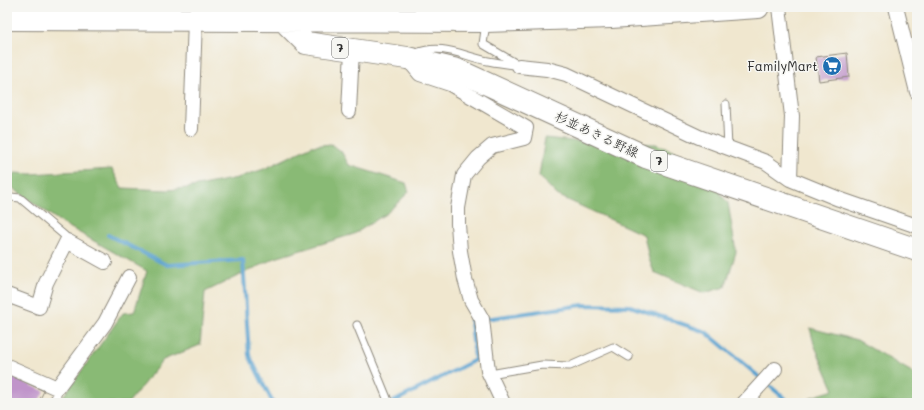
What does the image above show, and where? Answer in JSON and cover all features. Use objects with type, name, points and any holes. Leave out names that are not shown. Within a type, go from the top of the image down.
[{"type":"main road","name":"7","points":[[19,15],[195,20],[486,21],[611,12],[758,7]]},
{"type":"main road","name":"杉並あきる野線","points":[[283,20],[306,43],[407,58],[457,70],[646,157],[917,250]]},
{"type":"street","points":[[779,7],[792,116],[790,179]]},
{"type":"street","points":[[896,7],[917,92]]},
{"type":"street","points":[[191,129],[195,20]]},
{"type":"street","points":[[349,111],[352,50]]},
{"type":"street","points":[[407,58],[420,74],[450,84],[526,128],[524,138],[492,146],[478,158],[464,174],[458,208],[460,251],[465,279],[471,300],[482,319],[488,371],[503,403]]},
{"type":"street","points":[[519,66],[547,69],[566,74],[699,137],[766,162],[790,179],[839,200],[917,226]]},
{"type":"street","points":[[7,295],[39,307],[46,283],[67,241],[105,262]]},
{"type":"street","points":[[7,366],[57,388],[105,323],[129,277]]},
{"type":"street","points":[[744,403],[768,376]]},
{"type":"lane","points":[[486,21],[484,44],[519,66]]},
{"type":"lane","points":[[407,58],[425,50],[454,51],[487,61],[519,66]]},
{"type":"lane","points":[[726,104],[728,148]]},
{"type":"lane","points":[[7,195],[20,198],[65,236],[67,241]]},
{"type":"lane","points":[[357,325],[388,402]]},
{"type":"lane","points":[[490,374],[542,365],[570,366],[613,347],[629,357]]},
{"type":"lane","points":[[52,403],[57,395],[57,388]]},
{"type":"green space","points":[[545,138],[590,143],[656,144],[712,168],[720,194],[728,203],[736,252],[725,287],[704,293],[654,272],[649,259],[644,235],[557,195],[539,176]]},
{"type":"green space","points":[[331,144],[341,151],[349,165],[406,183],[409,192],[387,213],[354,234],[275,258],[205,292],[200,345],[163,360],[128,403],[56,403],[62,398],[123,313],[134,312],[147,271],[62,223],[7,184],[15,173],[31,174],[112,169],[122,188],[168,190],[187,188],[237,178],[264,169],[312,146]]},
{"type":"green space","points":[[810,328],[857,340],[917,375],[917,403],[811,403],[811,397],[834,390],[814,344]]},
{"type":"building","points":[[847,53],[849,77],[819,81],[816,57]]},
{"type":"building","points":[[9,375],[44,391],[38,403],[7,403],[7,379]]},
{"type":"waterway","points":[[108,235],[167,265],[243,260],[249,355],[273,403]]},
{"type":"waterway","points":[[485,319],[583,305],[630,306],[706,332],[790,403]]},
{"type":"waterway","points":[[391,403],[475,360],[471,321],[478,320]]},
{"type":"place","name":"FamilyMart","points":[[832,66]]}]
